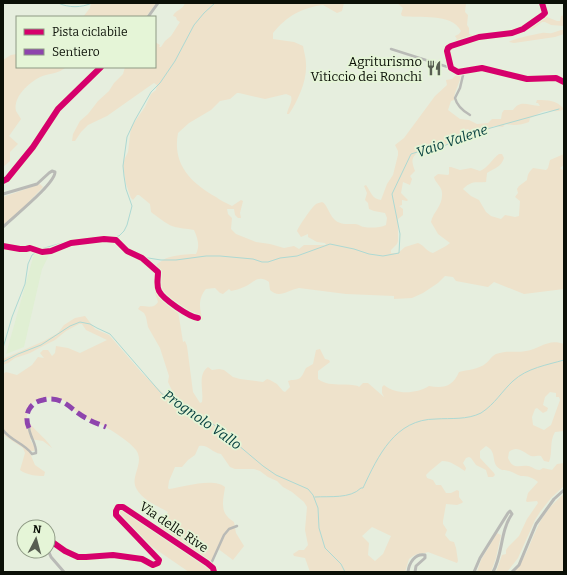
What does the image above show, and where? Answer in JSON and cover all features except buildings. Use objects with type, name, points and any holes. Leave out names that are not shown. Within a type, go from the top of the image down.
[{"type":"street","points":[[149,16],[158,3]]},
{"type":"street","points":[[451,68],[447,51],[450,46],[479,37],[503,35],[523,29],[544,15],[545,13],[542,3]]},
{"type":"street","points":[[391,49],[451,68],[458,72],[482,68],[527,79],[556,78],[564,82]]},
{"type":"street","points":[[3,181],[7,179],[33,148],[58,109],[100,68]]},
{"type":"street","points":[[464,71],[460,88],[455,98],[462,110],[470,115]]},
{"type":"street","points":[[3,194],[37,184],[52,171],[55,172],[54,177],[47,187],[3,227]]},
{"type":"street","points":[[3,246],[26,250],[30,248],[42,252],[51,251],[71,243],[104,239],[116,240],[127,251],[142,258],[158,272],[157,284],[164,298],[171,301],[184,312],[198,318]]},
{"type":"street","points":[[3,430],[7,436],[26,448],[32,454],[36,453],[37,450],[32,440],[29,428]]},
{"type":"street","points":[[512,572],[519,565],[540,518],[554,499],[564,490]]},
{"type":"street","name":"Via delle Rive","points":[[56,545],[78,557],[113,555],[142,559],[156,565],[159,560],[116,515],[118,507],[123,507],[213,568],[214,572]]},
{"type":"street","points":[[474,572],[485,549],[510,511],[512,514],[506,524],[498,564],[493,572]]},
{"type":"street","name":"Via delle Rive","points":[[210,566],[224,535],[229,529],[237,526]]},
{"type":"street","points":[[408,572],[409,565],[414,559],[420,554],[425,555],[425,558],[416,566],[414,572]]},
{"type":"street","points":[[54,559],[64,572]]},
{"type":"shaded area","points":[[91,3],[156,3],[147,16],[84,16],[90,8]]},
{"type":"shaded area","points":[[185,3],[344,3],[342,11],[337,13],[323,5],[308,8],[289,17],[273,33],[273,39],[294,42],[303,46],[305,55],[305,77],[299,97],[289,114],[287,114],[291,96],[286,94],[265,99],[237,93],[230,99],[220,101],[211,110],[189,123],[178,133],[178,154],[185,171],[191,179],[220,200],[232,206],[241,200],[243,201],[240,213],[241,218],[238,218],[235,215],[234,209],[227,209],[228,214],[232,218],[231,229],[236,234],[256,242],[284,248],[294,246],[299,249],[304,245],[326,245],[325,243],[317,242],[308,237],[308,234],[301,237],[297,231],[305,217],[314,206],[322,202],[332,217],[338,222],[344,224],[356,224],[369,228],[386,225],[387,218],[385,213],[369,209],[368,203],[365,200],[367,193],[364,186],[366,185],[374,197],[381,200],[387,184],[393,175],[398,155],[395,145],[404,138],[435,96],[447,85],[446,80],[452,79],[459,72],[461,74],[454,100],[451,101],[448,110],[460,119],[469,120],[477,124],[488,123],[492,119],[501,119],[504,110],[513,110],[522,104],[540,106],[536,103],[537,100],[552,101],[564,109],[559,111],[543,112],[530,118],[529,122],[511,125],[505,124],[503,127],[494,126],[488,130],[484,129],[478,133],[474,133],[468,129],[463,130],[451,143],[441,146],[436,150],[420,150],[413,159],[415,171],[410,176],[412,179],[410,185],[403,182],[401,193],[408,200],[402,200],[402,205],[399,206],[403,209],[403,215],[398,219],[398,241],[391,250],[391,253],[398,253],[405,247],[418,243],[433,253],[450,243],[438,234],[431,222],[442,198],[441,188],[434,177],[438,174],[448,175],[449,167],[460,170],[471,168],[480,171],[499,154],[502,154],[504,158],[503,161],[487,173],[486,182],[472,183],[463,189],[471,196],[479,200],[486,212],[491,216],[501,219],[505,215],[515,217],[519,216],[520,201],[515,197],[518,193],[517,189],[527,180],[530,171],[533,168],[546,170],[550,160],[564,154],[564,165],[560,168],[564,171],[564,289],[524,294],[494,282],[488,287],[456,281],[453,277],[445,276],[438,283],[423,293],[412,298],[394,299],[394,296],[346,294],[299,288],[277,294],[270,290],[269,282],[259,279],[241,288],[231,291],[229,289],[223,294],[215,288],[206,289],[200,300],[203,320],[196,314],[183,308],[178,311],[183,342],[185,341],[187,346],[193,392],[200,403],[202,402],[202,378],[208,367],[212,370],[224,370],[233,377],[240,379],[263,382],[267,379],[277,384],[285,392],[290,387],[288,381],[301,377],[306,368],[313,364],[316,350],[320,349],[325,359],[329,360],[330,362],[318,371],[318,379],[322,382],[359,387],[363,383],[368,383],[384,397],[382,387],[384,385],[400,392],[418,391],[429,386],[444,387],[454,381],[459,372],[482,366],[496,354],[531,350],[553,342],[564,344],[564,431],[555,432],[553,436],[549,462],[544,461],[541,456],[531,456],[517,449],[509,452],[508,458],[514,466],[529,466],[538,470],[543,468],[552,470],[557,464],[564,463],[564,486],[551,498],[540,512],[518,558],[507,572],[496,572],[502,555],[506,554],[506,550],[519,536],[527,519],[538,503],[537,501],[526,501],[528,493],[538,482],[530,477],[521,476],[497,467],[492,451],[486,446],[480,451],[480,458],[494,473],[495,475],[493,477],[488,477],[486,470],[476,465],[469,457],[466,458],[463,463],[466,468],[465,471],[451,463],[442,461],[426,475],[427,478],[433,480],[436,485],[441,485],[446,493],[451,493],[457,490],[459,491],[459,497],[463,502],[457,505],[446,504],[443,521],[443,524],[447,530],[445,535],[450,541],[454,542],[456,548],[457,563],[428,552],[417,554],[409,559],[405,572],[310,572],[305,558],[294,556],[293,554],[299,550],[304,550],[308,545],[305,530],[307,507],[304,502],[277,481],[260,471],[254,469],[235,469],[230,467],[221,454],[205,446],[199,446],[195,455],[182,467],[175,467],[169,481],[168,488],[206,483],[220,484],[225,487],[223,502],[225,513],[234,522],[236,533],[244,546],[233,560],[217,548],[212,564],[159,527],[168,512],[142,496],[136,488],[135,479],[139,460],[136,450],[108,428],[87,419],[60,399],[45,398],[38,400],[30,405],[27,411],[30,423],[52,448],[43,441],[30,439],[35,448],[34,451],[29,451],[35,465],[45,472],[44,476],[28,474],[20,470],[25,453],[23,448],[5,436],[3,432],[3,374],[6,372],[17,375],[32,365],[38,357],[44,358],[40,353],[43,350],[48,350],[52,356],[55,353],[56,346],[68,348],[80,353],[107,340],[86,330],[82,324],[79,324],[66,331],[55,340],[3,365],[3,359],[44,341],[58,333],[64,325],[75,318],[85,316],[95,329],[109,335],[142,373],[169,399],[174,403],[176,402],[168,382],[169,376],[160,348],[148,327],[144,313],[138,309],[140,306],[154,306],[158,302],[155,293],[158,281],[156,268],[157,264],[166,258],[196,254],[198,248],[197,239],[194,230],[178,228],[170,225],[151,212],[150,204],[139,195],[137,195],[133,200],[126,184],[123,167],[123,162],[128,152],[131,127],[145,107],[151,94],[156,90],[157,85],[154,83],[107,116],[88,125],[75,141],[72,141],[73,134],[80,121],[109,91],[114,83],[123,74],[125,68],[156,68],[156,43],[160,45],[159,47],[161,47],[171,36],[180,22],[173,16],[175,12],[181,9]],"holes":[[[550,392],[556,393],[556,397],[559,397],[560,400],[551,425],[544,430],[533,425],[532,417],[535,409],[537,408],[543,413],[547,411],[548,408],[543,405],[545,397]],[[372,527],[391,536],[383,554],[375,561],[368,555],[369,543],[362,536]]]},
{"type":"shaded area","points":[[397,3],[466,3],[465,12],[468,15],[467,25],[469,28],[469,34],[472,35],[508,33],[511,30],[527,26],[534,18],[544,12],[547,13],[547,17],[557,21],[560,21],[561,16],[564,15],[564,26],[551,25],[542,22],[534,28],[517,34],[467,42],[450,48],[447,47],[457,39],[455,36],[461,31],[456,25],[450,21],[442,19],[402,16],[401,14],[403,8]]},
{"type":"shaded area","points":[[564,30],[564,34],[555,37],[514,43],[509,42],[530,35],[551,33]]},
{"type":"shaded area","points":[[16,54],[16,68],[64,68],[60,71],[40,77],[27,86],[19,95],[16,111],[21,119],[9,136],[18,144],[10,152],[10,161],[3,167],[3,60],[11,55]]},
{"type":"shaded area","points":[[40,184],[43,187],[20,211],[3,225],[3,197]]},
{"type":"shaded area","points":[[34,254],[49,255],[42,269],[24,347],[6,354]]},
{"type":"shaded area","points":[[564,494],[564,572],[513,572],[522,561],[542,518],[550,507]]},
{"type":"shaded area","points":[[119,509],[129,512],[211,570],[209,572],[189,572],[148,544],[119,513]]},
{"type":"shaded area","points":[[497,533],[501,535],[491,572],[477,572],[481,560]]},
{"type":"waterway","points":[[58,3],[75,7],[92,3]]},
{"type":"waterway","points":[[3,348],[12,317],[25,284],[28,264],[32,255],[41,249],[72,240],[94,237],[114,237],[119,236],[124,231],[132,206],[126,189],[123,166],[127,137],[151,92],[160,83],[175,61],[194,25],[215,3]]},
{"type":"waterway","name":"Vaio Valene","points":[[142,257],[161,260],[176,260],[206,256],[220,256],[268,262],[280,258],[297,256],[330,244],[383,256],[399,253],[400,234],[392,194],[411,154],[430,148],[444,146],[469,134],[559,109]]},
{"type":"waterway","name":"Vaio Valene","points":[[127,252],[136,257]]},
{"type":"waterway","name":"Prognolo Vallo","points":[[3,362],[41,345],[70,326],[80,322],[90,324],[110,334],[161,393],[183,409],[213,424],[276,475],[308,489],[313,495],[318,508],[319,528],[325,548],[341,564],[345,572]]},
{"type":"waterway","points":[[315,497],[346,495],[363,488],[382,452],[399,432],[409,425],[436,419],[465,418],[481,413],[490,406],[513,381],[524,373],[564,360]]},
{"type":"marked path","points":[[29,428],[27,423],[27,415],[31,406],[37,402],[50,399],[62,401],[80,415],[106,427]]},
{"type":"cycle path","points":[[542,3],[545,13],[523,29],[512,33],[479,37],[448,48],[447,51],[451,68],[458,72],[482,68],[527,79],[556,78],[564,82]]},
{"type":"cycle path","points":[[3,181],[7,179],[33,147],[58,109],[100,68]]},
{"type":"cycle path","points":[[3,246],[20,249],[30,248],[42,252],[51,251],[71,243],[104,239],[116,240],[127,251],[142,258],[158,272],[157,284],[161,294],[183,311],[198,318]]},
{"type":"cycle path","points":[[56,545],[78,557],[113,555],[142,559],[153,565],[158,563],[159,560],[116,515],[118,507],[123,507],[207,563],[213,568],[214,572]]},
{"type":"place","name":"Agriturismo Viticcio dei Ronchi","points":[[434,68]]}]
